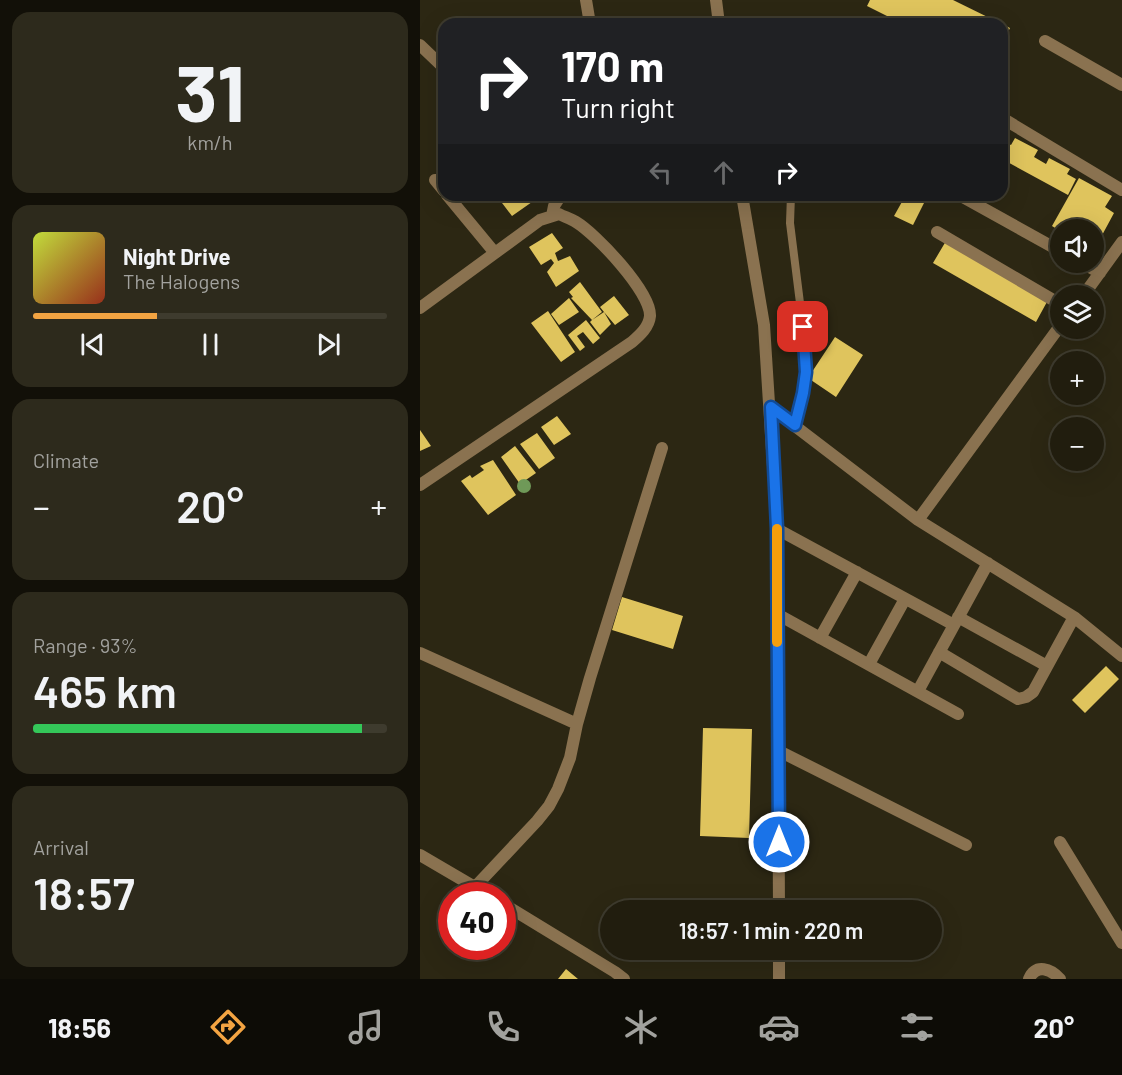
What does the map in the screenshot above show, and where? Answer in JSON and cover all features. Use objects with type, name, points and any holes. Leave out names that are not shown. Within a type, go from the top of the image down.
[{"type":"street","points":[[586,0],[589,18]]},
{"type":"street","points":[[716,0],[718,18]]},
{"type":"street","points":[[1045,41],[1122,85]]},
{"type":"street","points":[[420,45],[438,62]]},
{"type":"street","points":[[1008,122],[1122,190]]},
{"type":"street","points":[[435,180],[438,184]]},
{"type":"street","points":[[452,201],[495,254]]},
{"type":"street","points":[[552,216],[557,201]]},
{"type":"street","points":[[743,201],[764,325],[771,407],[777,528],[779,900]]},
{"type":"street","points":[[970,201],[1050,245]]},
{"type":"street","points":[[420,308],[540,220],[559,214],[577,222],[619,261],[645,297],[650,315],[644,331],[632,342],[420,485]]},
{"type":"street","points":[[937,232],[1050,298]]},
{"type":"street","points":[[1104,267],[1122,242]]},
{"type":"street","points":[[1091,285],[1100,273]]},
{"type":"street","points":[[918,520],[1050,339]]},
{"type":"street","points":[[771,407],[918,520],[1074,617],[1122,655]]},
{"type":"street","points":[[480,882],[549,806],[558,789],[570,758],[577,724],[662,448]]},
{"type":"street","points":[[777,528],[905,599],[956,621],[1047,666]]},
{"type":"street","points":[[918,691],[988,563]]},
{"type":"street","points":[[820,638],[856,572]]},
{"type":"street","points":[[869,664],[905,599]]},
{"type":"street","points":[[777,614],[958,714]]},
{"type":"street","points":[[939,652],[1018,699],[1026,698],[1033,693],[1074,617]]},
{"type":"street","points":[[420,653],[577,724]]},
{"type":"street","points":[[779,751],[966,845]]},
{"type":"street","points":[[1060,842],[1122,942]]},
{"type":"street","points":[[420,855],[466,882]]},
{"type":"street","points":[[516,912],[624,979]]},
{"type":"street","points":[[779,960],[780,979]]},
{"type":"street","points":[[1029,979],[1031,974],[1037,970],[1046,969],[1060,979]]},
{"type":"lane","points":[[791,201],[790,224],[803,327],[806,372],[795,425]]},
{"type":"building","points":[[870,0],[953,0],[990,18],[891,18],[867,6]]},
{"type":"building","points":[[1015,138],[1038,150],[1034,157],[1046,164],[1049,158],[1070,169],[1067,174],[1076,179],[1068,195],[1008,162],[1008,144],[1011,145]]},
{"type":"building","points":[[1079,178],[1112,196],[1105,207],[1114,213],[1104,232],[1104,219],[1056,219]]},
{"type":"building","points":[[501,201],[531,201],[532,202],[512,216]]},
{"type":"building","points":[[902,201],[925,201],[913,225],[894,216]]},
{"type":"building","points":[[552,233],[563,248],[555,253],[558,261],[570,256],[579,271],[556,287],[547,272],[554,263],[551,259],[541,265],[529,247]]},
{"type":"building","points":[[946,241],[1048,300],[1036,322],[933,263]]},
{"type":"building","points":[[580,282],[602,312],[592,320],[571,298],[573,297],[569,292]]},
{"type":"building","points":[[614,296],[629,315],[615,325],[600,307]]},
{"type":"building","points":[[569,298],[579,312],[559,325],[551,314]]},
{"type":"building","points":[[548,311],[575,352],[561,362],[531,323]]},
{"type":"building","points":[[604,312],[611,324],[600,335],[590,322]]},
{"type":"building","points":[[586,320],[600,338],[593,344],[583,332],[577,336],[585,347],[580,351],[568,335]]},
{"type":"building","points":[[835,337],[863,355],[836,397],[808,378]]},
{"type":"building","points":[[557,416],[571,434],[554,445],[541,427]]},
{"type":"building","points":[[420,430],[431,446],[420,451]]},
{"type":"building","points":[[537,433],[555,458],[539,469],[520,444]]},
{"type":"building","points":[[515,446],[536,473],[520,484],[501,457]]},
{"type":"building","points":[[493,460],[516,495],[488,515],[461,481],[470,475],[472,478],[484,470],[480,466]]},
{"type":"building","points":[[622,597],[683,616],[673,649],[612,630]]},
{"type":"building","points":[[1106,666],[1119,679],[1085,713],[1072,700]]},
{"type":"building","points":[[703,728],[752,729],[749,838],[700,836]]},
{"type":"building","points":[[566,969],[578,979],[558,979]]},
{"type":"slow traffic","points":[[777,529],[777,642]]},
{"type":"route","points":[[779,842],[777,528],[771,407],[795,425],[806,372],[803,327]]}]
